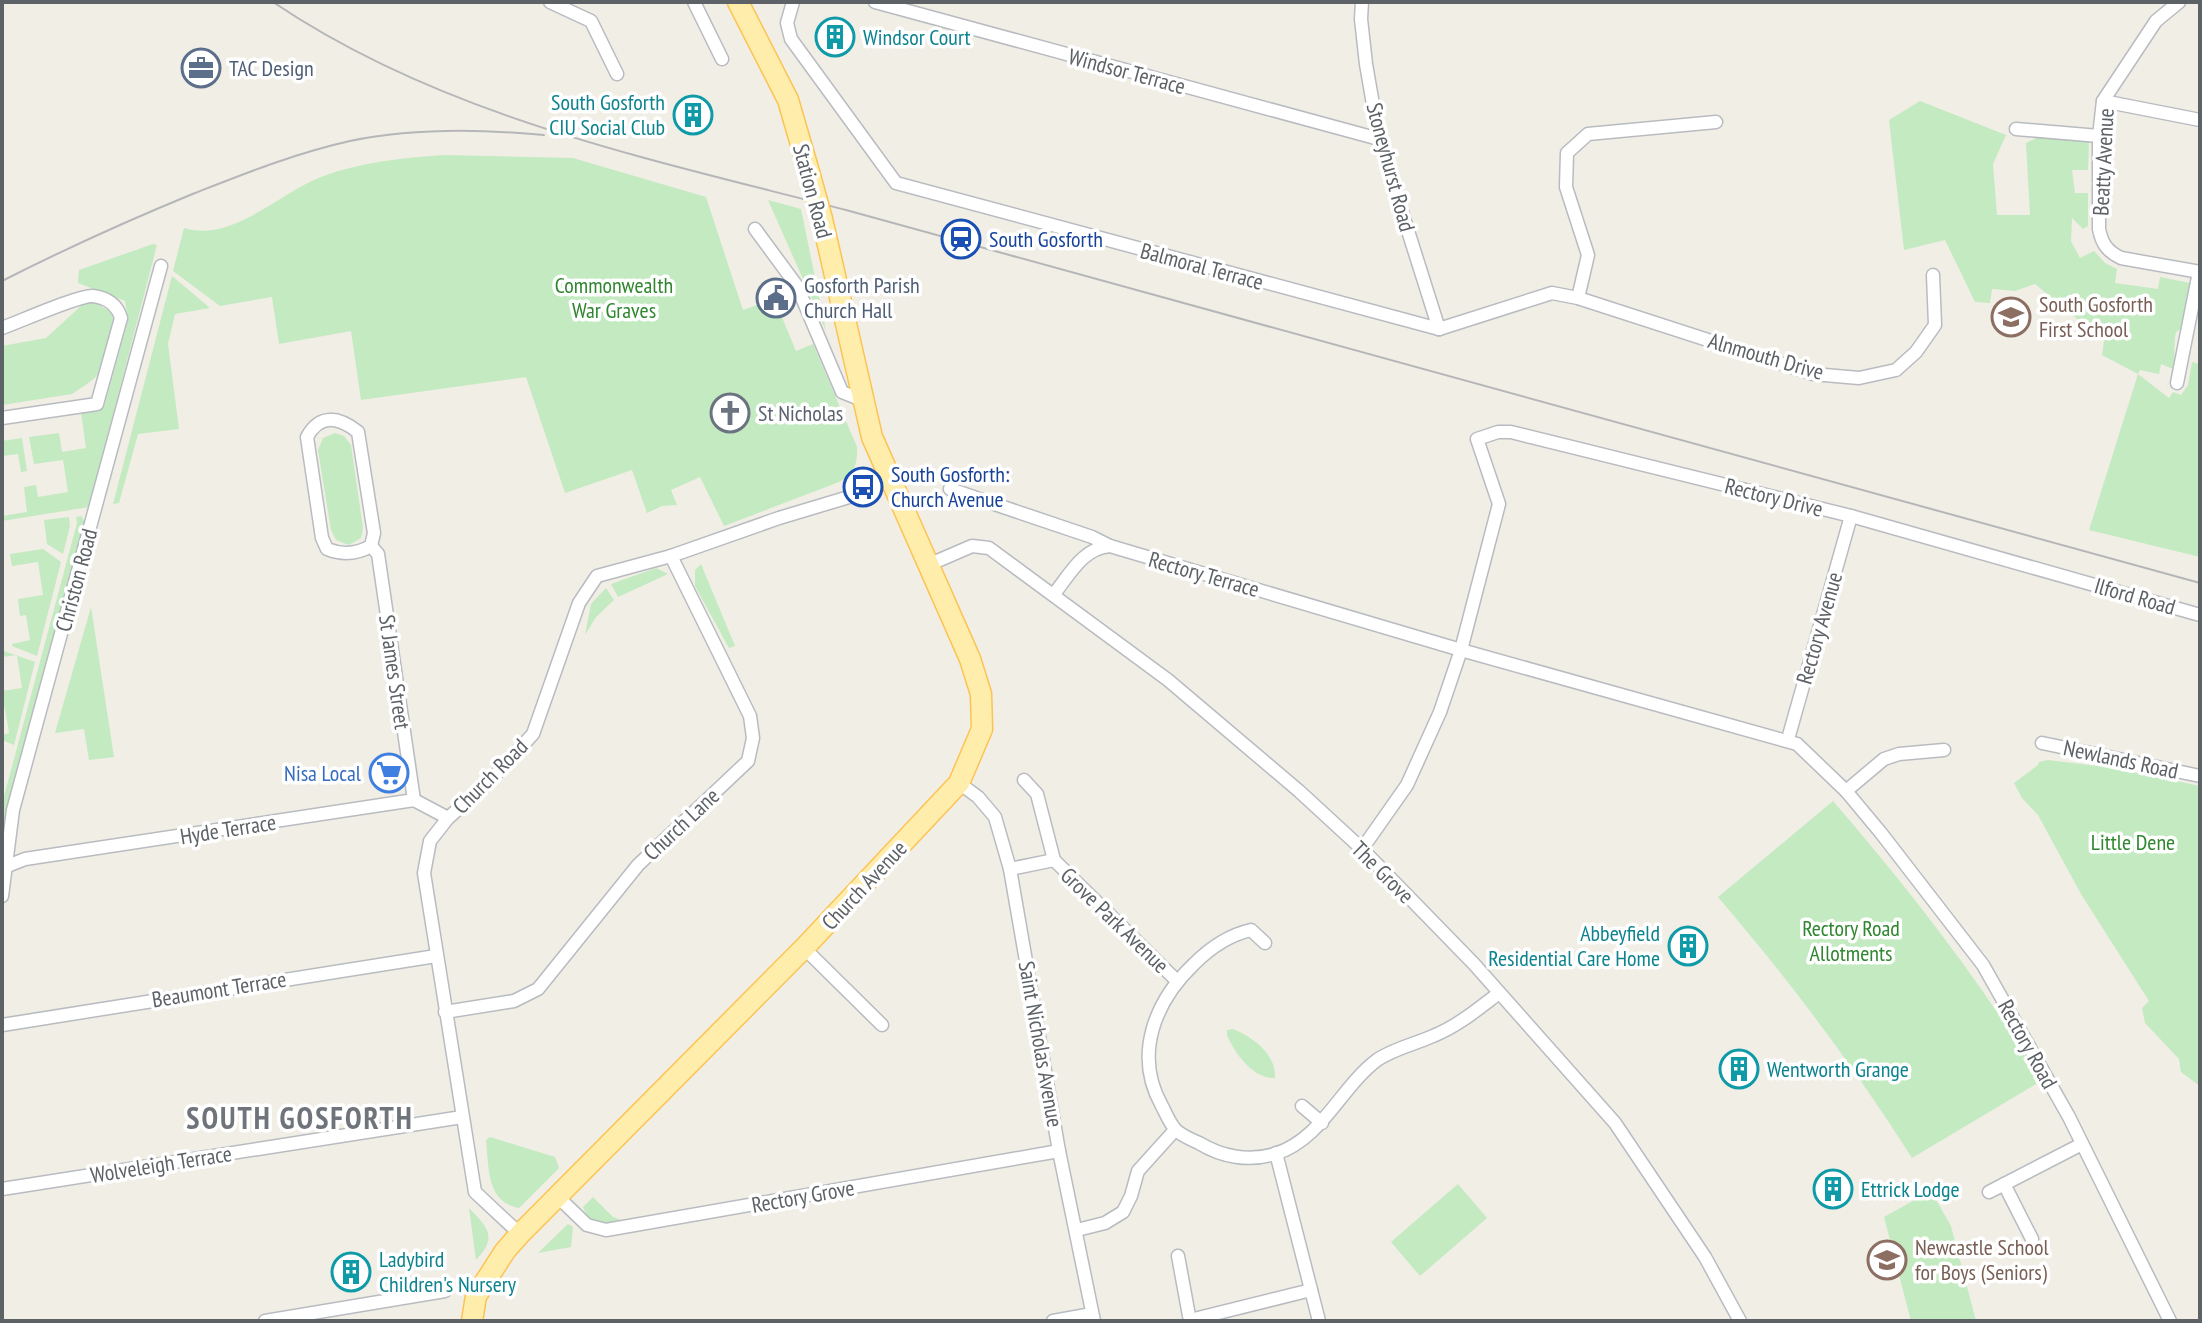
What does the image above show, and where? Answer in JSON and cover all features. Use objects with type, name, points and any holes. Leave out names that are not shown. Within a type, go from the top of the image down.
[{"type":"main road","name":"Station Road","points":[[738,2],[788,100],[822,219],[872,437]]},
{"type":"main road","name":"Church Avenue","points":[[472,1321],[476,1296],[520,1234],[804,948],[959,783],[982,729],[981,694],[970,659],[872,437]]},
{"type":"street","points":[[550,2],[591,21],[617,74]]},
{"type":"street","points":[[694,2],[722,59]]},
{"type":"street","name":"Balmoral Terrace","points":[[793,2],[787,23],[791,39],[896,183],[1439,329]]},
{"type":"street","name":"Windsor Terrace","points":[[875,2],[1379,139]]},
{"type":"street","name":"Stoneyhurst Road","points":[[1362,2],[1366,64],[1379,139],[1439,329]]},
{"type":"street","name":"Beatty Avenue","points":[[2179,2],[2156,21],[2103,101],[2099,136],[2099,229],[2102,242],[2110,253],[2121,258],[2199,272]]},
{"type":"street","points":[[2103,101],[2200,120]]},
{"type":"street","points":[[1578,298],[1588,255],[1566,187],[1567,153],[1588,134],[1716,122]]},
{"type":"street","points":[[2016,129],[2099,136]]},
{"type":"street","points":[[755,229],[797,286],[842,392],[862,400]]},
{"type":"street","name":"Christon Road","points":[[2,896],[13,810],[161,266]]},
{"type":"street","points":[[2177,383],[2199,272]]},
{"type":"street","name":"Alnmouth Drive","points":[[1439,329],[1552,293],[1578,298],[1813,374],[1859,378],[1896,370],[1916,352],[1935,325],[1933,275]]},
{"type":"street","points":[[2,328],[90,295],[111,302],[119,310],[121,318],[97,404],[2,418]]},
{"type":"street","name":"St James Street","points":[[327,420],[343,420],[358,432],[374,533],[371,546],[361,551],[338,554],[327,549],[319,523],[307,437],[313,426],[327,420]]},
{"type":"street","name":"Rectory Drive","points":[[1461,650],[1499,504],[1477,439],[1498,432],[1511,432],[1851,516],[2070,577]]},
{"type":"street","name":"Rectory Terrace","points":[[950,489],[1092,537],[1110,546],[1461,650]]},
{"type":"street","name":"Church Road","points":[[520,1234],[475,1192],[424,873],[430,841],[448,818],[489,782],[533,734],[579,603],[597,576],[671,556],[859,494]]},
{"type":"street","name":"Rectory Avenue","points":[[1788,739],[1851,516]]},
{"type":"street","name":"St James Street","points":[[371,546],[378,554],[414,800]]},
{"type":"street","name":"The Grove","points":[[928,565],[972,546],[989,548],[1168,680],[1362,849],[1499,993],[1615,1123],[1705,1257],[1740,1321]]},
{"type":"street","points":[[1054,594],[1086,554],[1098,547],[1110,546]]},
{"type":"street","name":"Church Lane","points":[[445,1012],[514,1001],[538,989],[638,865],[748,761],[753,738],[750,716],[671,556]]},
{"type":"street","name":"Ilford Road","points":[[2070,577],[2200,615]]},
{"type":"street","points":[[1362,849],[1407,785],[1440,712],[1461,650]]},
{"type":"street","name":"Rectory Road","points":[[1461,650],[1788,739],[1805,750],[1846,791],[1881,833],[1983,965],[2082,1144],[2170,1321]]},
{"type":"street","name":"Newlands Road","points":[[2042,743],[2200,776]]},
{"type":"street","points":[[1846,791],[1884,759],[1899,754],[1944,750]]},
{"type":"street","name":"Grove Park Avenue","points":[[1024,780],[1037,794],[1054,860],[1176,980]]},
{"type":"street","name":"Saint Nicholas Avenue","points":[[959,783],[978,797],[995,817],[1010,869],[1059,1151],[1093,1318]]},
{"type":"street","points":[[414,800],[448,818]]},
{"type":"street","name":"Hyde Terrace","points":[[5,867],[25,859],[414,800]]},
{"type":"street","name":"Grove Park Avenue","points":[[1010,869],[1054,860]]},
{"type":"street","points":[[1265,943],[1251,930],[1235,933],[1176,980],[1154,1020],[1148,1051],[1150,1078],[1175,1130],[1210,1150],[1246,1159],[1276,1153],[1322,1123],[1352,1084],[1379,1059],[1447,1029],[1499,993]]},
{"type":"street","points":[[804,948],[882,1025]]},
{"type":"street","name":"Beaumont Terrace","points":[[2,1025],[436,956]]},
{"type":"street","points":[[1302,1106],[1322,1123]]},
{"type":"street","name":"Wolveleigh Terrace","points":[[2,1189],[462,1117]]},
{"type":"street","points":[[1077,1230],[1105,1223],[1123,1212],[1138,1171],[1175,1130]]},
{"type":"street","points":[[1989,1192],[2082,1144]]},
{"type":"street","name":"Rectory Grove","points":[[558,1197],[587,1225],[606,1230],[1059,1151]]},
{"type":"street","points":[[1276,1153],[1319,1321]]},
{"type":"street","points":[[2004,1184],[2032,1239]]},
{"type":"street","points":[[1178,1256],[1190,1320],[1311,1290]]},
{"type":"street","points":[[265,1321],[445,1291]]},
{"type":"street","points":[[1053,1321],[1093,1318]]},
{"type":"green space","points":[[1920,101],[2006,135],[1993,164],[1997,215],[2030,215],[2026,143],[2039,137],[2089,141],[2088,170],[2072,170],[2075,193],[2088,193],[2088,226],[2083,229],[2072,218],[2071,241],[2080,258],[2094,251],[2105,263],[2117,269],[2115,283],[2158,289],[2160,277],[2190,283],[2181,329],[2176,332],[2173,369],[2161,364],[2159,374],[2140,370],[2138,374],[2102,355],[2104,341],[2035,284],[2015,291],[1992,289],[1990,303],[1975,302],[1945,240],[1904,250],[1889,120]]},
{"type":"green space","name":"Commonwealth War Graves","points":[[444,155],[573,158],[706,197],[743,310],[768,301],[775,317],[781,315],[796,351],[813,344],[857,447],[852,472],[839,482],[724,526],[700,477],[671,490],[677,505],[662,506],[647,513],[632,470],[565,493],[526,377],[361,400],[351,331],[279,344],[272,297],[220,306],[173,271],[184,228],[202,231],[237,223],[305,184],[336,172],[382,162]]},
{"type":"green space","points":[[768,200],[801,209],[826,331]]},
{"type":"green space","points":[[157,245],[89,507],[2,521],[2,516],[27,512],[24,487],[36,485],[38,497],[68,492],[63,460],[34,464],[29,437],[59,433],[62,452],[86,448],[81,412],[103,408],[105,404],[128,320],[125,301],[78,283],[79,270]]},
{"type":"green space","points":[[172,276],[210,308],[175,314],[168,344],[179,429],[138,434],[119,503],[113,504]]},
{"type":"green space","points":[[91,301],[110,311],[114,321],[96,377],[72,394],[2,405],[2,346],[46,338],[82,305]]},
{"type":"green space","points":[[2192,362],[2200,364],[2200,557],[2089,530],[2138,374],[2169,398],[2173,392],[2181,395],[2188,385]]},
{"type":"green space","points":[[335,433],[344,436],[351,445],[363,528],[361,538],[349,545],[336,540],[331,530],[318,450],[323,438]]},
{"type":"green space","points":[[22,438],[27,471],[21,472],[18,454],[2,456],[2,441]]},
{"type":"green space","points":[[81,516],[86,523],[2,833],[2,804],[77,523],[76,517]]},
{"type":"green space","points":[[69,517],[70,526],[63,554],[47,544],[44,520]]},
{"type":"green space","points":[[43,549],[61,562],[37,656],[12,644],[30,640],[26,615],[20,616],[18,599],[43,595],[38,562],[12,566],[10,554]]},
{"type":"green space","points":[[701,564],[735,646],[729,648],[695,586],[695,570]]},
{"type":"green space","points":[[656,568],[668,574],[618,597],[611,584]]},
{"type":"green space","points":[[606,588],[614,600],[596,617],[585,635],[591,604]]},
{"type":"green space","points":[[91,607],[114,757],[89,760],[84,729],[55,733]]},
{"type":"green space","points":[[2,640],[4,651],[16,655],[2,657]]},
{"type":"green space","points":[[17,656],[35,662],[14,745],[2,740],[2,735],[9,733],[5,708],[2,708],[2,691],[22,688]]},
{"type":"green space","name":"Little Dene","points":[[2048,760],[2114,768],[2200,786],[2200,1086],[2181,1072],[2179,1059],[2145,1023],[2142,1008],[2149,1001],[2081,894],[2038,815],[2022,798],[2014,783],[2039,762]]},
{"type":"green space","name":"Rectory Road Allotments","points":[[1833,801],[1943,936],[1994,1007],[2041,1081],[1912,1158],[1820,1024],[1718,897]]},
{"type":"green space","points":[[1233,1029],[1262,1048],[1272,1061],[1275,1078],[1252,1070],[1240,1057],[1227,1035],[1227,1030]]},
{"type":"green space","points":[[490,1137],[555,1157],[559,1168],[519,1208],[500,1199],[491,1182],[486,1140]]},
{"type":"green space","points":[[1458,1184],[1487,1218],[1420,1276],[1391,1242]]},
{"type":"green space","points":[[1931,1191],[1951,1226],[1976,1321],[1911,1321],[1884,1217]]},
{"type":"green space","points":[[593,1197],[613,1217],[624,1221],[605,1223],[590,1218],[583,1207]]},
{"type":"green space","points":[[469,1208],[488,1233],[487,1245],[476,1260]]},
{"type":"green space","points":[[568,1224],[573,1227],[571,1247],[538,1253]]},
{"type":"tram line","points":[[273,2],[338,42],[407,76],[477,105],[550,130],[2200,583]]},
{"type":"tram line","points":[[2,281],[97,235],[195,193],[330,146],[422,132],[544,135]]},
{"type":"place","name":"Windsor Court","points":[[835,37]]},
{"type":"place","name":"TAC Design","points":[[201,68]]},
{"type":"place","name":"South Gosforth CIU Social Club","points":[[693,115]]},
{"type":"place","name":"South Gosforth","points":[[961,239]]},
{"type":"place","name":"Gosforth Parish Church Hall","points":[[776,298]]},
{"type":"place","name":"South Gosforth First School","points":[[2011,317]]},
{"type":"place","name":"St Nicholas","points":[[730,413]]},
{"type":"place","name":"South Gosforth: Church Avenue","points":[[863,487]]},
{"type":"place","name":"Nisa Local","points":[[389,773]]},
{"type":"place","name":"Abbeyfield Residential Care Home","points":[[1688,946]]},
{"type":"place","name":"Wentworth Grange","points":[[1739,1069]]},
{"type":"place","name":"Ettrick Lodge","points":[[1833,1189]]},
{"type":"place","name":"Newcastle School for Boys (Seniors)","points":[[1887,1260]]},
{"type":"place","name":"Ladybird Children's Nursery","points":[[351,1272]]},
{"type":"district","name":"SOUTH GOSFORTH","points":[[300,1117]]}]
